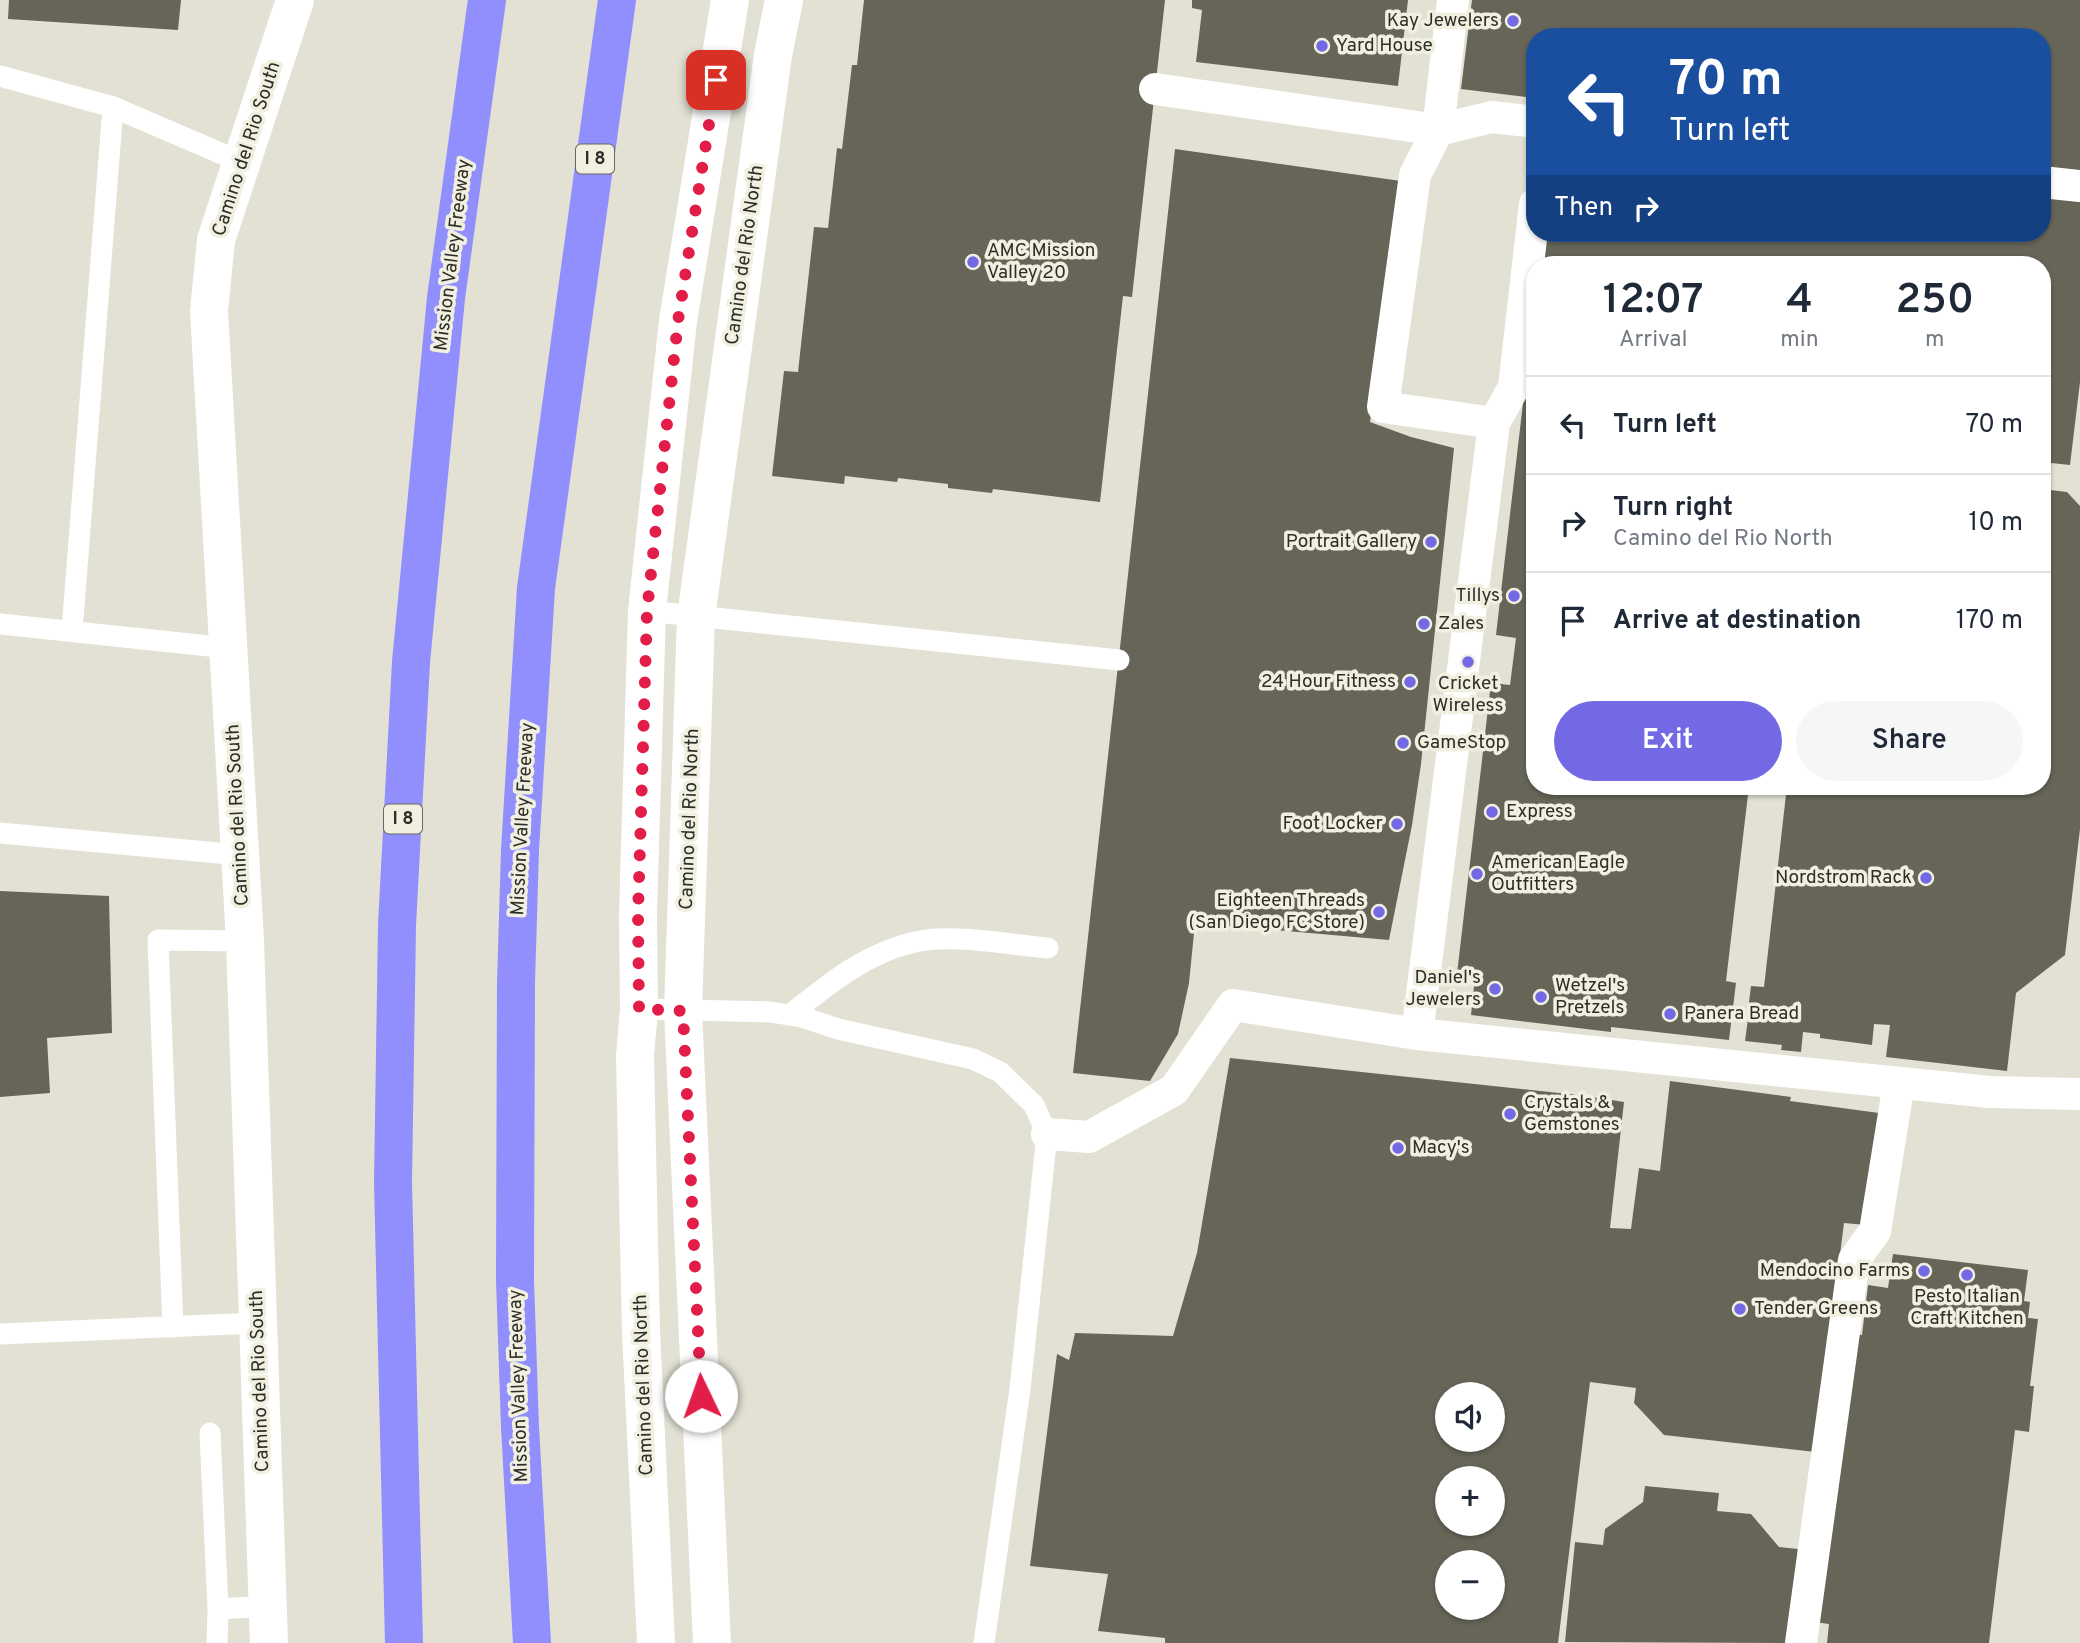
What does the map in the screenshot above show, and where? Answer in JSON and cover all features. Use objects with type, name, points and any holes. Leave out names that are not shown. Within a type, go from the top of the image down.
[{"type":"highway","name":"Mission Valley Freeway","points":[[404,1643],[393,1182],[397,925],[411,662],[429,450],[446,298],[487,0]]},
{"type":"highway","name":"Mission Valley Freeway","points":[[532,1643],[515,1280],[515,1051],[520,836],[536,588],[617,0]]},
{"type":"street","name":"Camino del Rio South","points":[[268,1625],[245,942],[209,311],[216,240],[295,0]]},
{"type":"street","name":"Camino del Rio North","points":[[656,1643],[641,1332],[635,1056],[639,1009],[638,914],[647,611],[678,321],[730,0]]},
{"type":"street","name":"Camino del Rio North","points":[[712,1643],[683,1011],[696,617],[773,55],[785,0]]},
{"type":"street","points":[[1453,0],[1438,130],[1415,175],[1384,407],[1494,423]]},
{"type":"street","points":[[1155,89],[1438,130],[1492,117],[1526,121]]},
{"type":"street","points":[[2051,183],[2080,187]]},
{"type":"street","points":[[1417,1034],[1494,423],[1514,387],[1526,282]]},
{"type":"street","points":[[1047,1134],[1089,1137],[1174,1090],[1233,1005],[1417,1034],[1990,1092],[2080,1094]]},
{"type":"street","points":[[1801,1643],[1854,1260],[1875,1231],[1899,1083]]},
{"type":"lane","points":[[0,76],[113,107],[242,162]]},
{"type":"lane","points":[[72,631],[113,107]]},
{"type":"lane","points":[[647,611],[1119,660]]},
{"type":"lane","points":[[0,624],[228,648]]},
{"type":"lane","points":[[0,833],[240,855]]},
{"type":"lane","points":[[173,1327],[158,940],[245,942]]},
{"type":"lane","points":[[790,1015],[827,985],[874,956],[920,941],[969,940],[1048,948]]},
{"type":"lane","points":[[639,1009],[769,1012],[790,1015],[838,1029],[973,1059],[1000,1072],[1034,1105],[1047,1134],[1020,1389],[984,1643]]},
{"type":"lane","points":[[0,1334],[258,1323]]},
{"type":"lane","points":[[211,1433],[217,1643]]},
{"type":"lane","points":[[218,1609],[268,1625]]},
{"type":"building","points":[[9,0],[181,0],[178,30],[8,19]]},
{"type":"building","name":"AMC Mission Valley 20","points":[[864,0],[1165,0],[1132,297],[1123,296],[1100,502],[993,489],[992,493],[948,488],[948,484],[898,478],[897,482],[845,476],[844,484],[772,476],[784,371],[798,372],[814,227],[828,228],[837,148],[842,149],[852,65],[857,65]]},
{"type":"building","points":[[1192,0],[1408,0],[1398,86],[1196,62],[1202,10],[1192,8]]},
{"type":"building","points":[[1472,0],[2080,0],[2080,382],[2070,465],[2051,463],[2051,256],[1540,256],[1542,242],[2051,242],[2051,28],[1526,28],[1526,97],[1461,89]]},
{"type":"building","points":[[1175,149],[1401,181],[1370,422],[1411,437],[1454,448],[1421,764],[1389,940],[1195,923],[1189,983],[1178,1034],[1150,1081],[1073,1073]]},
{"type":"building","points":[[1526,377],[1526,795],[1748,795],[1726,981],[1736,983],[1729,1040],[1611,1027],[1611,1032],[1471,1015],[1475,977],[1457,974],[1491,683],[1510,685],[1516,638],[1496,635]]},
{"type":"building","points":[[2051,490],[2067,492],[2080,506],[2080,829],[2065,955],[2016,993],[2007,1071],[1886,1057],[1890,1025],[1874,1024],[1872,1045],[1820,1038],[1820,1034],[1803,1032],[1801,1052],[1781,1050],[1782,1045],[1745,1041],[1748,1019],[1760,1020],[1761,1012],[1748,1010],[1751,986],[1764,987],[1786,795],[2051,795]]},
{"type":"building","points":[[0,891],[109,896],[112,1033],[47,1038],[50,1093],[0,1097]]},
{"type":"building","points":[[1230,1058],[1624,1102],[1610,1228],[1631,1229],[1639,1168],[1660,1171],[1670,1081],[1791,1097],[1790,1101],[1879,1113],[1867,1225],[1844,1223],[1815,1452],[1664,1435],[1634,1403],[1636,1388],[1590,1382],[1558,1643],[1165,1643],[1165,1638],[1098,1631],[1108,1574],[1030,1566],[1057,1354],[1069,1360],[1075,1333],[1173,1336],[1197,1253]]},
{"type":"building","points":[[1893,1254],[2028,1270],[2024,1301],[2030,1302],[2028,1318],[2038,1319],[2030,1386],[2034,1386],[2029,1432],[2015,1430],[1989,1643],[1827,1643],[1829,1624],[1814,1622],[1848,1333],[1862,1335],[1868,1285],[1888,1288]]},
{"type":"building","points":[[1645,1486],[1719,1493],[1717,1511],[1751,1514],[1779,1547],[1798,1549],[1789,1643],[1565,1642],[1575,1542],[1603,1545],[1605,1529],[1643,1502]]},
{"type":"place","name":"Kay Jewelers","points":[[1513,21]]},
{"type":"place","name":"Yard House","points":[[1322,46]]},
{"type":"place","name":"AMC Mission Valley 20","points":[[973,262]]},
{"type":"place","name":"Portrait Gallery","points":[[1431,542]]},
{"type":"place","name":"Tillys","points":[[1514,596]]},
{"type":"place","name":"Zales","points":[[1424,624]]},
{"type":"place","name":"Cricket Wireless","points":[[1468,662]]},
{"type":"place","name":"24 Hour Fitness","points":[[1410,682]]},
{"type":"place","name":"GameStop","points":[[1403,743]]},
{"type":"place","name":"Express","points":[[1492,812]]},
{"type":"place","name":"Foot Locker","points":[[1397,824]]},
{"type":"place","name":"American Eagle Outfitters","points":[[1477,874]]},
{"type":"place","name":"Nordstrom Rack","points":[[1926,878]]},
{"type":"place","name":"Eighteen Threads (San Diego FC Store)","points":[[1379,912]]},
{"type":"place","name":"Daniel's Jewelers","points":[[1495,989]]},
{"type":"place","name":"Wetzel's Pretzels","points":[[1541,997]]},
{"type":"place","name":"Panera Bread","points":[[1670,1014]]},
{"type":"place","name":"Crystals & Gemstones","points":[[1510,1114]]},
{"type":"place","name":"Macy's","points":[[1398,1148]]},
{"type":"place","name":"Mendocino Farms","points":[[1924,1271]]},
{"type":"place","name":"Pesto Italian Craft Kitchen","points":[[1967,1275]]},
{"type":"place","name":"Tender Greens","points":[[1740,1309]]},
{"type":"route","points":[[701,1396],[683,1011],[639,1009],[638,914],[647,611],[678,321],[716,80]]}]
